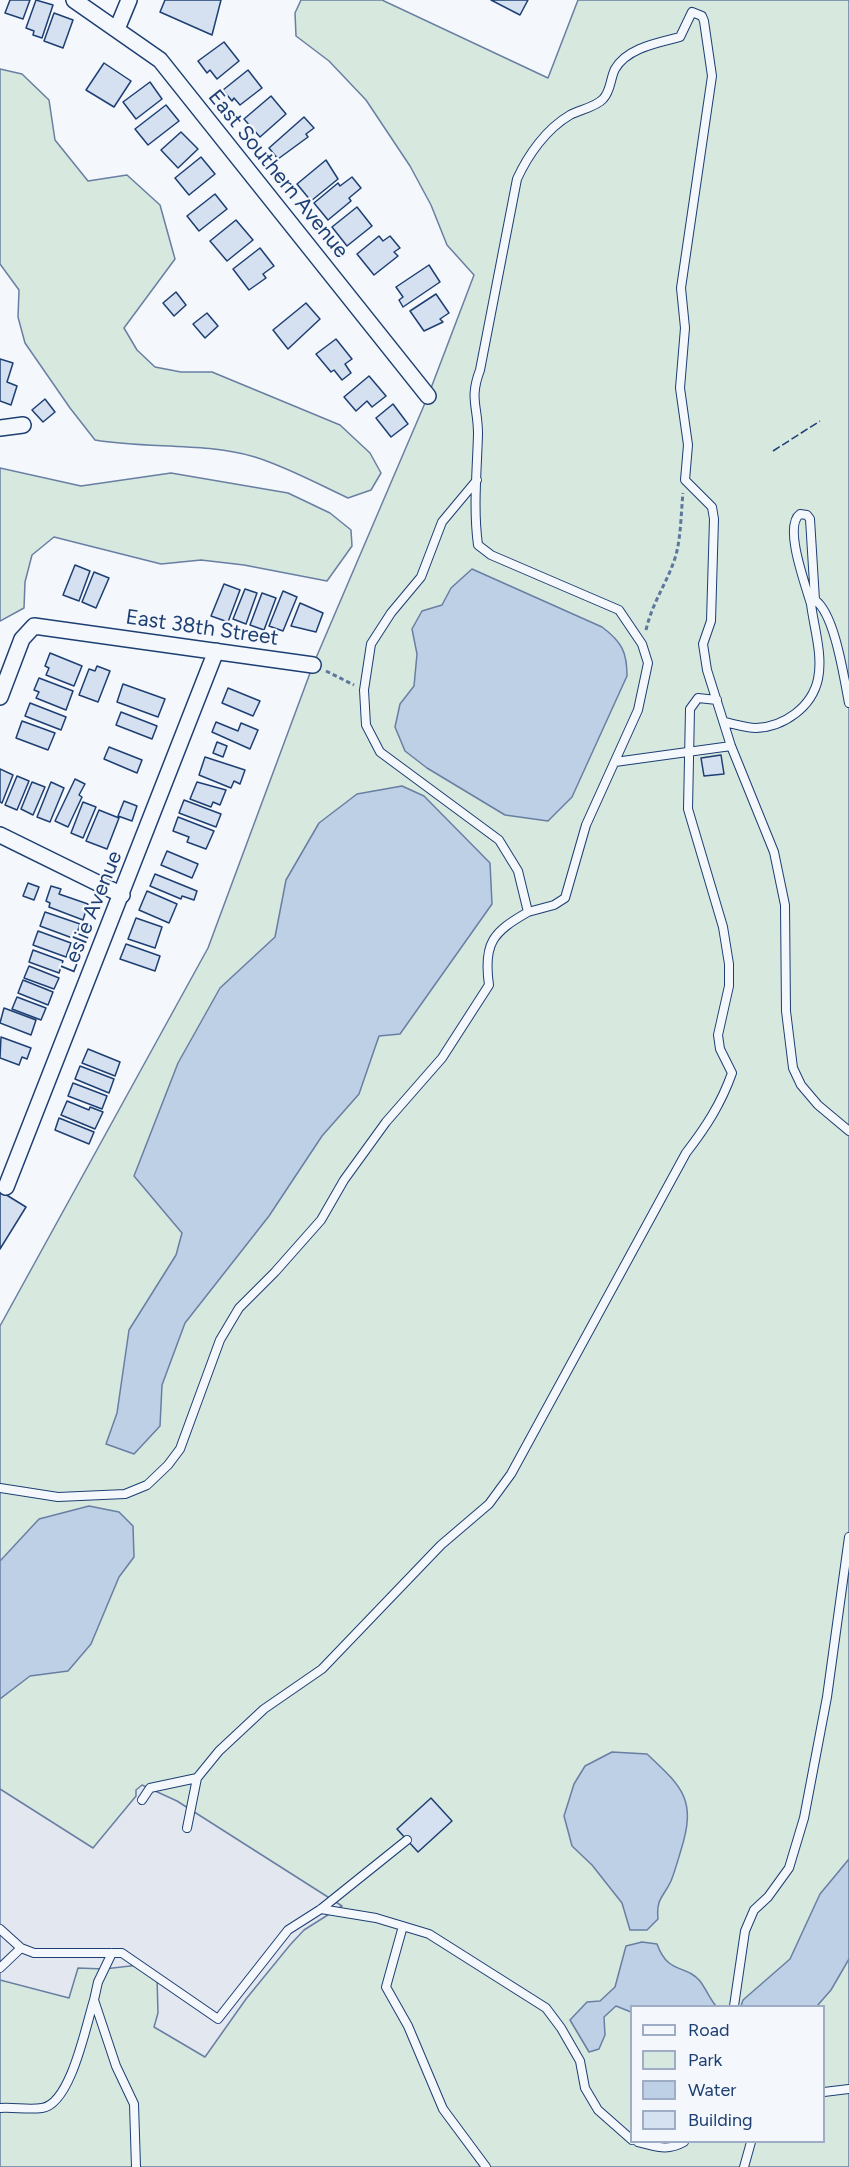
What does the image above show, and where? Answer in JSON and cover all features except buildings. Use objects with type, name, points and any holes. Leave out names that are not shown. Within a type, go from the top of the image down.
[{"type":"street","name":"East Southern Avenue","points":[[74,0],[160,60],[428,396]]},
{"type":"street","points":[[117,29],[129,0]]},
{"type":"street","points":[[0,428],[23,424]]},
{"type":"street","name":"East 38th Street","points":[[0,697],[22,639],[34,626],[313,665]]},
{"type":"street","name":"Leslie Avenue","points":[[6,1187],[216,651]]},
{"type":"street","points":[[0,835],[122,895]]},
{"type":"lane","points":[[0,1488],[58,1497],[125,1494],[147,1485],[168,1466],[180,1449],[220,1340],[239,1308],[321,1220],[344,1180],[379,1131],[442,1058],[489,985],[486,966],[489,944],[502,927],[528,912],[554,905],[565,898],[586,825],[638,710],[648,663],[642,644],[619,610],[491,555],[478,545],[478,430],[473,389],[480,370],[517,179],[526,159],[547,134],[568,116],[602,101],[610,88],[614,71],[624,57],[680,37],[692,12],[702,16],[704,21],[712,76],[681,288],[685,328],[680,388],[688,445],[685,480],[712,507],[714,519],[711,621],[703,644],[707,670],[731,746],[774,852],[785,905],[786,1011],[793,1068],[801,1085],[818,1105],[849,1131]]},
{"type":"lane","points":[[477,480],[442,522],[421,577],[391,612],[372,644],[364,690],[366,725],[380,752],[499,840],[518,871],[528,912]]},
{"type":"lane","points":[[724,722],[755,728],[780,723],[811,698],[818,678],[819,658],[813,602],[810,519],[807,515],[800,514],[793,523],[793,537],[813,602]]},
{"type":"lane","points":[[813,602],[823,606],[830,624],[849,703]]},
{"type":"lane","points":[[187,1828],[197,1778],[219,1751],[264,1709],[322,1669],[441,1545],[489,1504],[512,1474],[686,1153],[710,1121],[724,1096],[732,1073],[720,1049],[718,1035],[729,986],[729,964],[723,927],[688,808],[690,709],[698,698],[717,700]]},
{"type":"lane","points":[[615,762],[731,746]]},
{"type":"lane","points":[[734,2005],[745,1931],[754,1910],[768,1897],[789,1868],[804,1818],[827,1697],[849,1537]]},
{"type":"lane","points":[[141,1800],[150,1788],[197,1778]]},
{"type":"lane","points":[[0,1929],[21,1948],[34,1953],[122,1953],[218,2019],[288,1930],[321,1909],[407,1840]]},
{"type":"lane","points":[[321,1909],[376,1918],[429,1934],[546,2008],[561,2028],[580,2061],[585,2088],[598,2110],[630,2138]]},
{"type":"lane","points":[[403,1926],[386,1987],[408,2026],[443,2109],[486,2167]]},
{"type":"lane","points":[[0,1968],[21,1948]]},
{"type":"lane","points":[[0,2108],[43,2109],[57,2099],[77,2057],[98,1982],[112,1953]]},
{"type":"lane","points":[[94,2000],[116,2066],[134,2104],[136,2167]]},
{"type":"lane","points":[[825,2092],[849,2089]]},
{"type":"lane","points":[[641,2143],[656,2149],[670,2148],[682,2143]]},
{"type":"lane","points":[[744,2167],[751,2143]]},
{"type":"path","points":[[642,644],[652,606],[677,552],[685,480]]},
{"type":"path","points":[[313,665],[364,690]]},
{"type":"green space","points":[[301,0],[382,0],[548,78],[578,0],[849,0],[849,2167],[0,2167],[0,1326],[208,948],[313,665],[428,396],[474,275],[447,245],[431,205],[410,166],[366,100],[329,61],[296,36],[295,13]]},
{"type":"green space","points":[[0,69],[22,74],[49,100],[55,140],[88,181],[127,175],[160,205],[175,259],[124,328],[137,350],[155,367],[181,372],[212,372],[340,425],[370,453],[381,473],[371,490],[348,498],[279,466],[236,452],[95,440],[25,343],[18,317],[19,290],[0,264]]},
{"type":"green space","points":[[0,468],[81,486],[171,473],[288,493],[330,513],[351,530],[352,546],[327,581],[244,565],[201,560],[161,564],[54,537],[32,555],[25,582],[24,608],[0,621]]},
{"type":"shaded area","points":[[142,1785],[177,1801],[342,1906],[304,1930],[290,1945],[246,1999],[205,2057],[154,2027],[158,2013],[157,1977],[139,1965],[104,1969],[78,1968],[69,1998],[0,1980],[0,1789],[93,1848],[136,1796],[136,1790]]},
{"type":"water","points":[[472,569],[602,627],[619,643],[626,660],[627,676],[572,797],[548,821],[505,815],[427,768],[405,751],[395,727],[400,704],[414,686],[417,654],[412,629],[422,611],[442,605],[451,588]]},
{"type":"water","points":[[402,786],[424,796],[490,863],[492,904],[400,1034],[379,1036],[359,1094],[322,1136],[269,1216],[185,1323],[162,1385],[160,1426],[134,1454],[106,1444],[117,1413],[129,1330],[176,1255],[182,1233],[134,1176],[178,1063],[220,988],[275,937],[286,880],[319,823],[357,794]]},
{"type":"water","points":[[89,1506],[119,1512],[133,1526],[134,1557],[119,1577],[91,1644],[68,1671],[30,1676],[0,1699],[0,1561],[39,1519]]},
{"type":"water","points":[[612,1752],[647,1754],[677,1785],[687,1806],[686,1833],[675,1869],[659,1902],[658,1919],[647,1930],[630,1930],[622,1903],[592,1865],[572,1846],[564,1816],[574,1784],[585,1766]]},
{"type":"water","points":[[849,1859],[849,1959],[831,1990],[818,2005],[741,2005],[743,2000],[790,1959],[820,1894]]},
{"type":"water","points":[[642,1942],[657,1944],[666,1960],[689,1972],[700,1981],[715,2005],[630,2005],[630,2012],[616,2006],[604,2017],[605,2035],[599,2049],[589,2052],[570,2020],[587,2002],[600,2001],[615,1987],[626,1946]]},
{"type":"fence","points":[[773,451],[820,421]]}]
